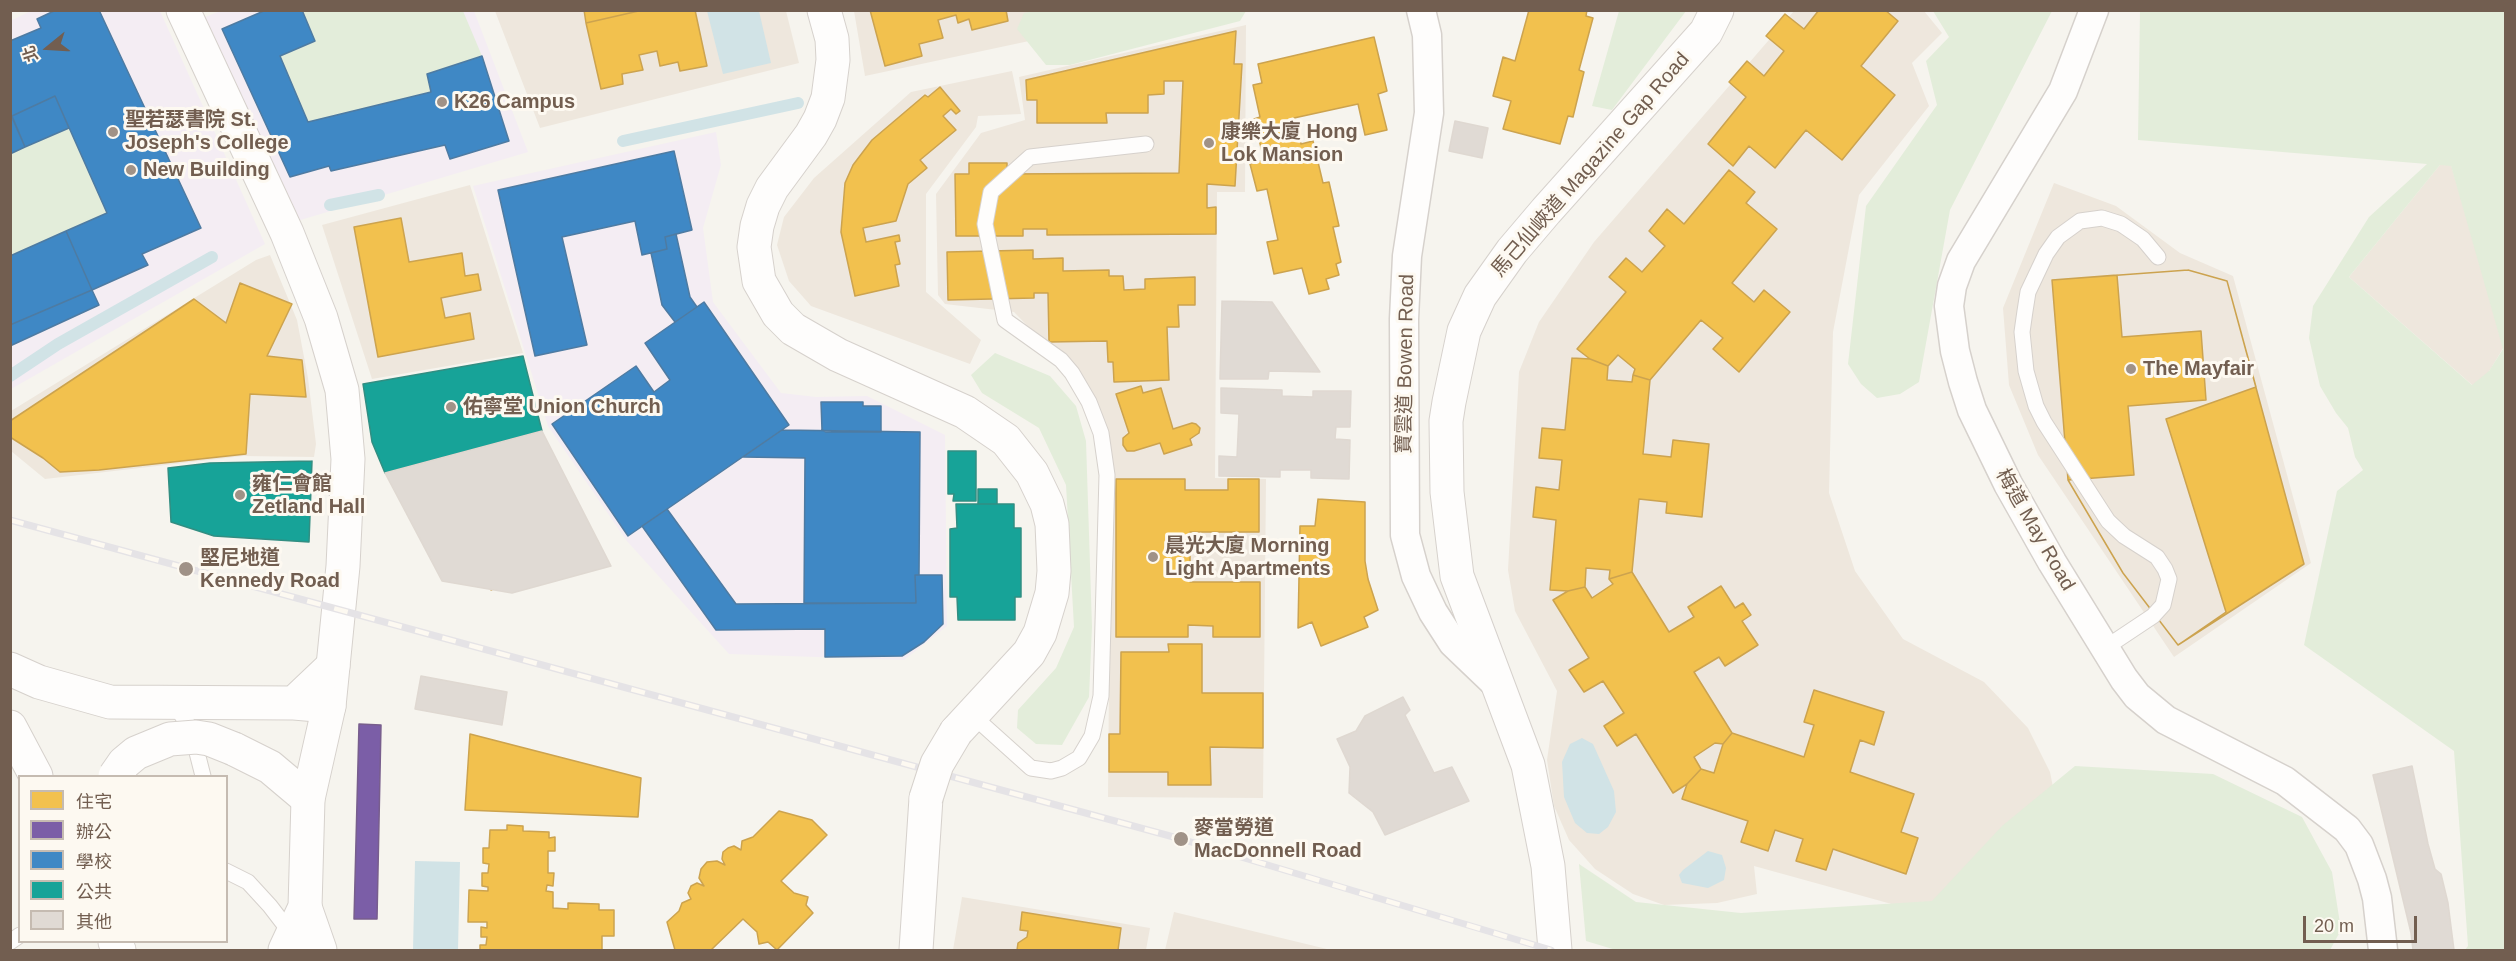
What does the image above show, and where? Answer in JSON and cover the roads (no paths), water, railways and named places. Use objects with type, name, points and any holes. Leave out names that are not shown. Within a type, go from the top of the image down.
[{"type":"street","points":[[183,10],[287,233],[321,318],[342,390],[348,459],[343,566],[329,706],[308,799],[301,936]]},
{"type":"street","points":[[824,10],[832,39],[833,60],[828,98],[820,120],[811,135],[772,188],[763,206],[754,247],[759,281],[777,314],[793,329],[838,354],[943,401],[988,426],[1006,440],[1020,456],[1040,488],[1052,524],[1054,572],[1047,615],[1029,652],[964,724],[937,764],[926,798],[916,951]]},
{"type":"street","name":"寶雲道 Bowen Road","points":[[1421,10],[1427,35],[1429,113],[1407,256],[1403,394],[1405,535],[1416,576],[1433,612],[1453,643],[1501,688]]},
{"type":"street","name":"馬己仙峽道 Magazine Gap Road","points":[[1555,951],[1548,866],[1528,765],[1501,688],[1457,576],[1447,492],[1446,421],[1464,330],[1480,296],[1512,251],[1706,32],[1717,10]]},
{"type":"street","name":"梅道 May Road","points":[[2094,10],[2063,91],[1961,261],[1952,286],[1949,306],[1955,351],[1963,382],[1989,447],[2052,562],[2137,696],[2151,709],[2182,730],[2284,781],[2347,829],[2359,845],[2372,879],[2377,898],[2383,951]]},
{"type":"street","points":[[294,703],[333,666]]},
{"type":"street","points":[[25,676],[110,702],[294,703],[329,706]]},
{"type":"street","points":[[10,727],[35,775]]},
{"type":"street","points":[[116,775],[136,753],[158,742],[196,737],[222,743],[270,767],[308,799]]},
{"type":"lane","points":[[964,724],[1031,768],[1051,771],[1062,768],[1079,758],[1092,736],[1101,696],[1107,475],[1101,432],[1089,402],[1072,373],[1061,360],[1005,320],[986,224],[991,192],[1030,157],[1146,144]]},
{"type":"lane","points":[[2105,648],[2153,616],[2163,605],[2169,579],[2157,557],[2115,530],[2040,414],[2030,388],[2023,354],[2025,311],[2028,292],[2046,254],[2058,237],[2080,221],[2102,218],[2121,224],[2143,239],[2158,256]]},
{"type":"lane","points":[[173,702],[191,729],[202,775]]},
{"type":"lane","points":[[228,872],[248,882],[301,936]]},
{"type":"waterway","points":[[623,141],[798,103]]},
{"type":"waterway","points":[[330,205],[379,195]]},
{"type":"waterway","points":[[10,376],[58,344],[212,257]]},
{"type":"railway","points":[[10,520],[1181,839],[1551,950]]},
{"type":"place","name":"K26 Campus","points":[[442,102]]},
{"type":"place","name":"聖若瑟書院 St. Joseph's College","points":[[113,132]]},
{"type":"place","name":"康樂大廈 Hong Lok Mansion","points":[[1209,143]]},
{"type":"place","name":"New Building","points":[[131,170]]},
{"type":"place","name":"The Mayfair","points":[[2131,369]]},
{"type":"place","name":"佑寧堂 Union Church","points":[[451,407]]},
{"type":"place","name":"雍仁會館 Zetland Hall","points":[[240,495]]},
{"type":"place","name":"晨光大廈 Morning Light Apartments","points":[[1153,557]]},
{"type":"place","name":"堅尼地道 Kennedy Road","points":[[186,569]]},
{"type":"place","name":"麥當勞道 MacDonnell Road","points":[[1181,839]]}]
